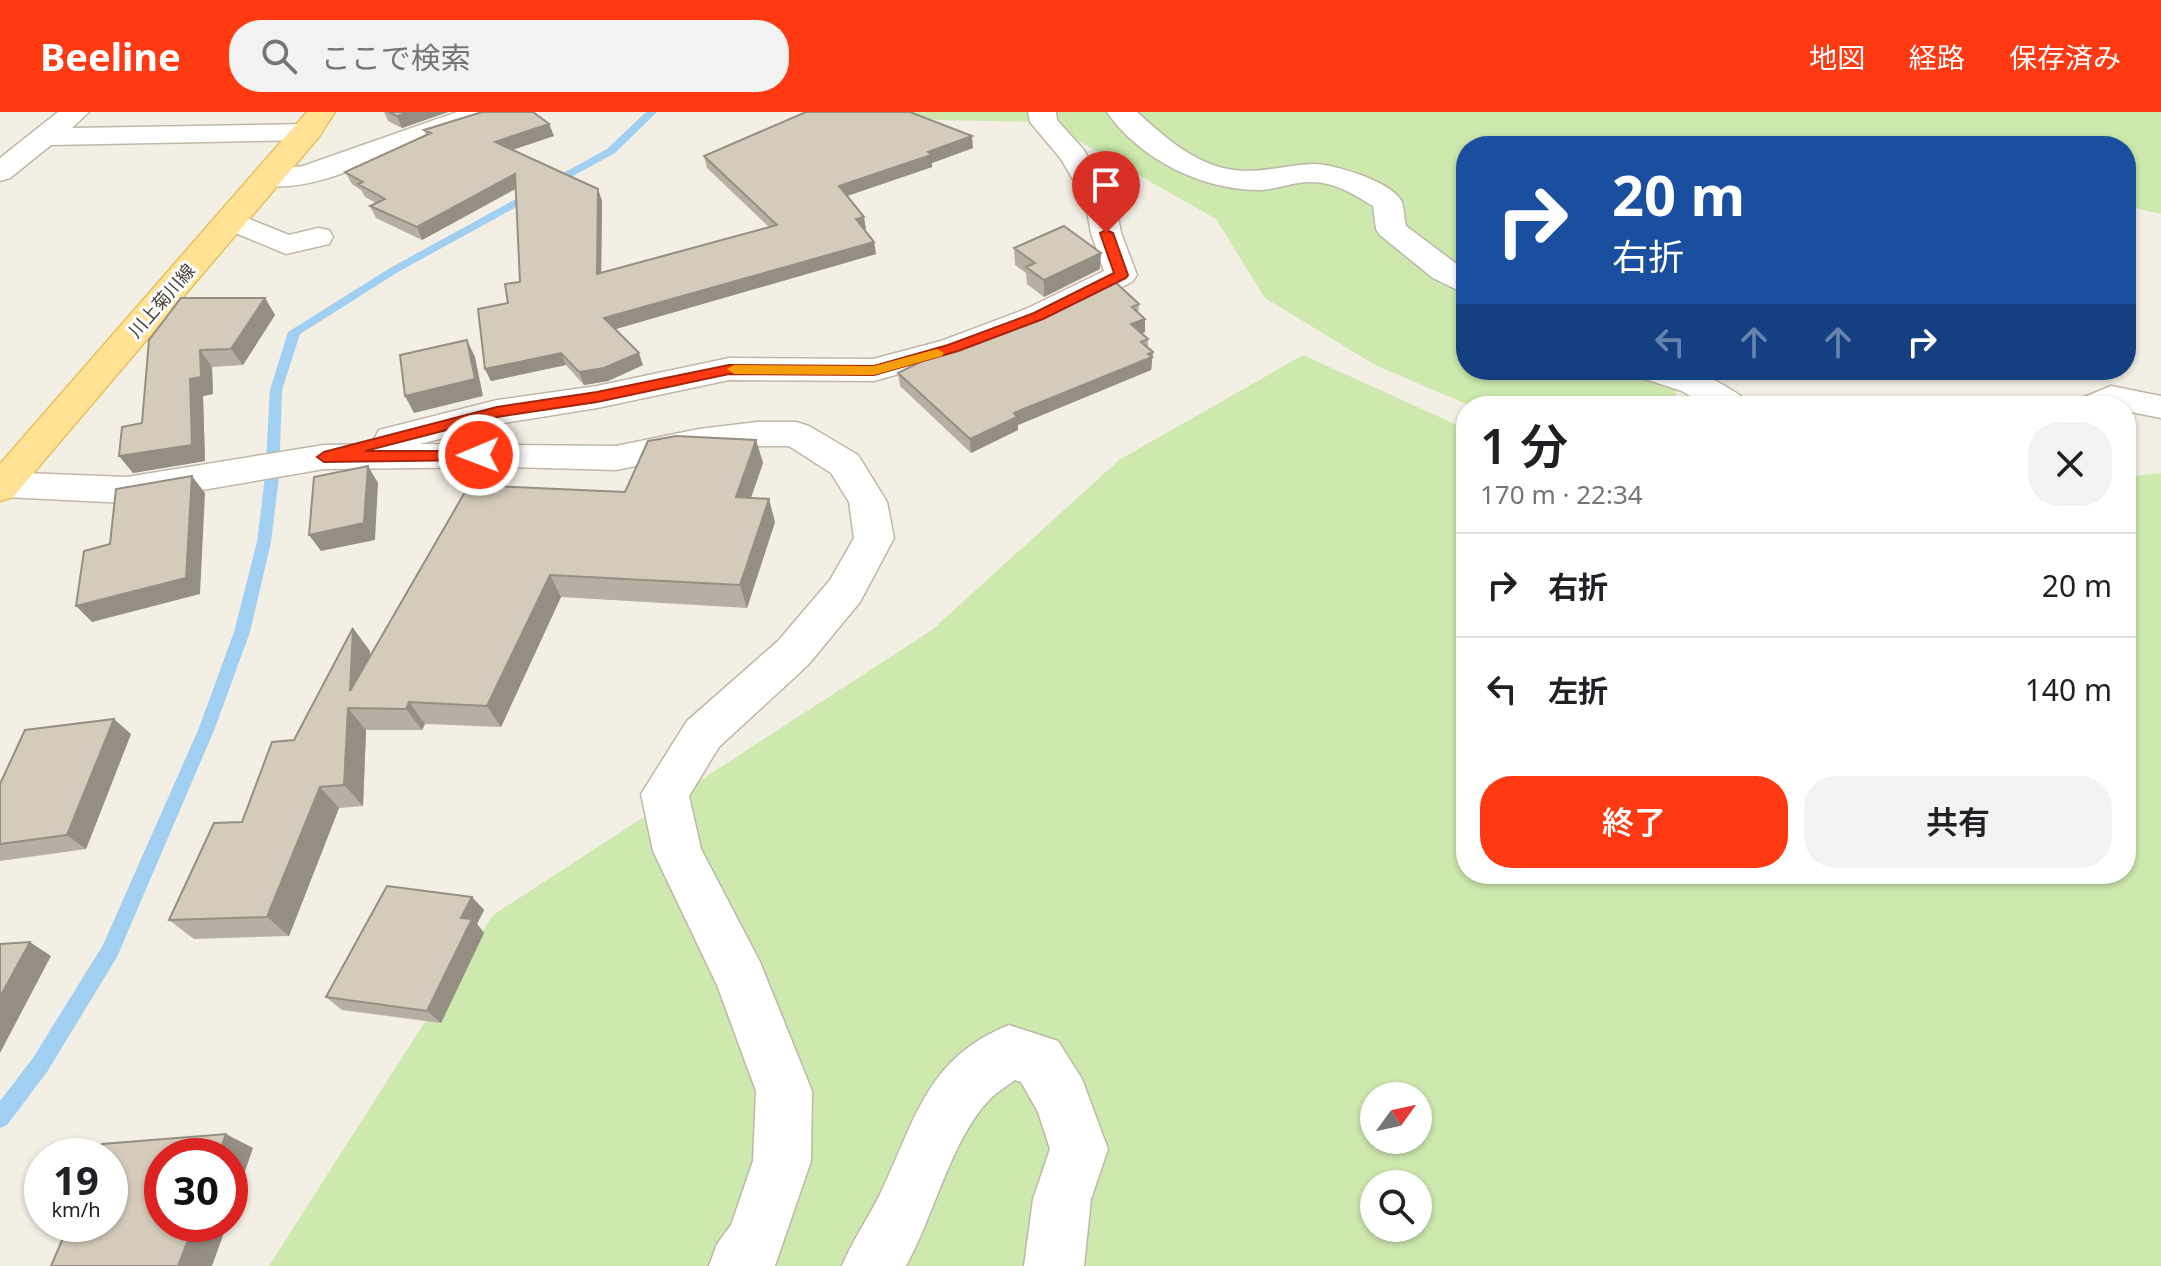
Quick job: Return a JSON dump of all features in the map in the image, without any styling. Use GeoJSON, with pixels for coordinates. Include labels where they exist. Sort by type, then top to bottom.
{"type":"FeatureCollection","features":[{"type":"Feature","properties":{"kind":"main road","name":"川上菊川線"},"geometry":{"type":"LineString","coordinates":[[2,486],[315,122]]}},
{"type":"Feature","properties":{"kind":"street"},"geometry":{"type":"LineString","coordinates":[[0,172],[75,112]]}},
{"type":"Feature","properties":{"kind":"street"},"geometry":{"type":"LineString","coordinates":[[269,178],[308,174],[423,131],[486,112]]}},
{"type":"Feature","properties":{"kind":"street"},"geometry":{"type":"LineString","coordinates":[[2,486],[127,490],[307,459],[497,412],[597,397],[729,369],[874,370],[953,348],[1038,316],[1121,275],[1106,233],[1100,200],[1073,155],[1044,122],[1042,112]]}},
{"type":"Feature","properties":{"kind":"street"},"geometry":{"type":"LineString","coordinates":[[1121,112],[1155,146],[1174,159],[1208,173],[1260,181],[1320,173],[1353,182],[1387,202],[1391,229],[1456,278]]}},
{"type":"Feature","properties":{"kind":"street"},"geometry":{"type":"LineString","coordinates":[[0,140],[315,122]]}},
{"type":"Feature","properties":{"kind":"street"},"geometry":{"type":"LineString","coordinates":[[232,221],[286,245],[318,237]]}},
{"type":"Feature","properties":{"kind":"street"},"geometry":{"type":"LineString","coordinates":[[1685,380],[1715,396]]}},
{"type":"Feature","properties":{"kind":"street"},"geometry":{"type":"LineString","coordinates":[[2136,402],[2161,407]]}},
{"type":"Feature","properties":{"kind":"street"},"geometry":{"type":"LineString","coordinates":[[307,459],[510,455],[616,458],[699,441],[757,434],[796,434],[845,464],[868,502],[874,538],[845,591],[793,653],[703,734],[665,794],[677,851],[741,979],[784,1091],[782,1161],[755,1242],[739,1266]]}},
{"type":"Feature","properties":{"kind":"street"},"geometry":{"type":"LineString","coordinates":[[872,1266],[903,1212],[934,1133],[970,1080],[1009,1052],[1039,1060],[1062,1099],[1079,1149],[1062,1199],[1054,1266]]}},
{"type":"Feature","properties":{"kind":"green space"},"geometry":{"type":"Polygon","coordinates":[[[905,112],[2161,112],[2161,214],[2136,208],[2136,136],[1456,136],[1456,380],[1674,380],[1677,396],[1456,396],[1456,400],[1375,365],[1265,298],[1216,219],[1045,122],[936,120],[905,112]]]}},
{"type":"Feature","properties":{"kind":"green space"},"geometry":{"type":"Polygon","coordinates":[[[1303,355],[1456,424],[1456,884],[2136,884],[2136,476],[2161,473],[2161,1266],[269,1266],[493,915],[932,630],[1119,460],[1303,355]]]}},
{"type":"Feature","properties":{"kind":"building"},"geometry":{"type":"Polygon","coordinates":[[[388,112],[409,112],[397,116],[388,112]]]}},
{"type":"Feature","properties":{"kind":"building"},"geometry":{"type":"Polygon","coordinates":[[[482,112],[533,112],[549,124],[495,142],[598,189],[597,274],[777,225],[704,156],[806,112],[910,112],[972,136],[928,152],[931,155],[839,186],[864,217],[856,219],[874,242],[604,318],[639,353],[604,368],[579,372],[561,353],[485,369],[478,309],[508,303],[505,284],[520,282],[515,174],[417,227],[370,206],[385,199],[358,184],[363,182],[345,172],[431,133],[424,130],[482,112]]]}},
{"type":"Feature","properties":{"kind":"building"},"geometry":{"type":"Polygon","coordinates":[[[1064,226],[1101,253],[1044,280],[1026,267],[1035,263],[1014,248],[1064,226]]]}},
{"type":"Feature","properties":{"kind":"building"},"geometry":{"type":"Polygon","coordinates":[[[1114,281],[1139,304],[1132,307],[1145,319],[1131,324],[1148,339],[1141,342],[1153,352],[1148,354],[1152,357],[1014,413],[1017,417],[970,439],[898,373],[940,352],[1051,312],[1114,281]]]}},
{"type":"Feature","properties":{"kind":"building"},"geometry":{"type":"Polygon","coordinates":[[[181,298],[265,298],[231,349],[200,350],[201,377],[190,379],[192,445],[119,456],[122,427],[142,423],[149,340],[181,298]]]}},
{"type":"Feature","properties":{"kind":"building"},"geometry":{"type":"Polygon","coordinates":[[[467,340],[475,379],[405,396],[400,355],[467,340]]]}},
{"type":"Feature","properties":{"kind":"building"},"geometry":{"type":"Polygon","coordinates":[[[676,436],[756,440],[736,497],[769,499],[740,585],[550,575],[487,706],[409,702],[406,709],[348,708],[344,785],[320,787],[267,917],[169,920],[214,823],[242,822],[272,742],[294,740],[353,628],[350,691],[469,485],[625,492],[648,441],[676,436]]]}},
{"type":"Feature","properties":{"kind":"building"},"geometry":{"type":"Polygon","coordinates":[[[368,466],[364,523],[309,535],[314,477],[368,466]]]}},
{"type":"Feature","properties":{"kind":"building"},"geometry":{"type":"Polygon","coordinates":[[[192,476],[186,578],[76,606],[84,551],[110,544],[116,489],[192,476]]]}},
{"type":"Feature","properties":{"kind":"building"},"geometry":{"type":"Polygon","coordinates":[[[114,719],[67,835],[0,844],[0,784],[25,730],[114,719]]]}},
{"type":"Feature","properties":{"kind":"building"},"geometry":{"type":"Polygon","coordinates":[[[387,886],[472,897],[461,918],[472,919],[427,1011],[326,997],[387,886]]]}},
{"type":"Feature","properties":{"kind":"building"},"geometry":{"type":"Polygon","coordinates":[[[30,942],[0,997],[0,944],[30,942]]]}},
{"type":"Feature","properties":{"kind":"building"},"geometry":{"type":"Polygon","coordinates":[[[226,1134],[225,1138],[176,1138],[226,1134]]]}},
{"type":"Feature","properties":{"kind":"building"},"geometry":{"type":"Polygon","coordinates":[[[144,1141],[144,1242],[187,1242],[178,1266],[51,1266],[61,1242],[128,1242],[128,1142],[144,1141]]]}},
{"type":"Feature","properties":{"kind":"waterway"},"geometry":{"type":"LineString","coordinates":[[0,1118],[40,1065],[110,951],[207,728],[242,632],[264,542],[272,477],[276,390],[294,332],[394,270],[611,151],[652,112]]}},
{"type":"Feature","properties":{"kind":"slow traffic"},"geometry":{"type":"LineString","coordinates":[[734,369],[874,370],[937,353]]}},
{"type":"Feature","properties":{"kind":"route"},"geometry":{"type":"LineString","coordinates":[[479,455],[324,457],[497,412],[597,397],[729,369],[874,370],[953,348],[1038,316],[1121,275],[1106,233]]}}]}
